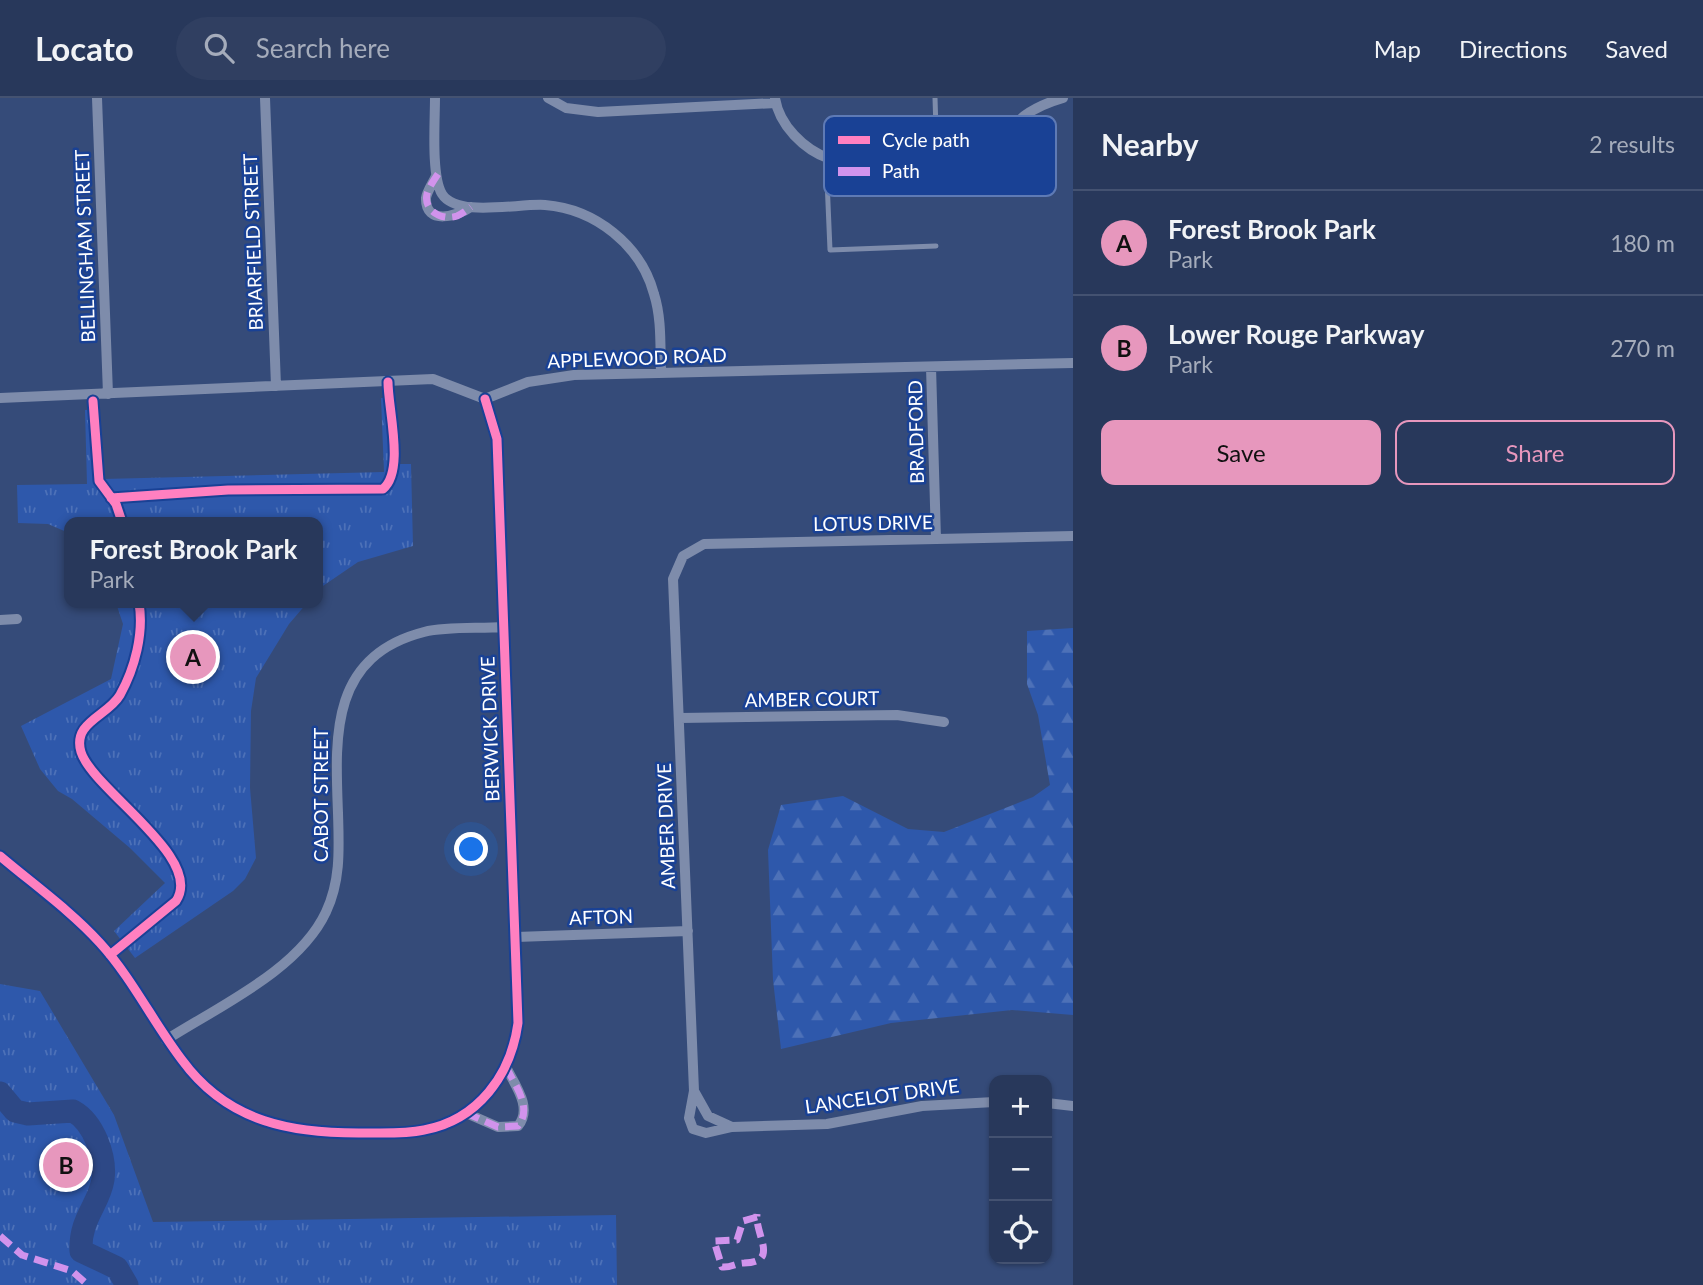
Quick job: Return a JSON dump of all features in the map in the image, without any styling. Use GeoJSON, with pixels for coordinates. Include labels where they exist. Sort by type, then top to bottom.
{"type":"FeatureCollection","features":[{"type":"Feature","properties":{"kind":"street","name":"BELLINGHAM STREET"},"geometry":{"type":"LineString","coordinates":[[97,98],[108,394]]}},
{"type":"Feature","properties":{"kind":"street","name":"BRIARFIELD STREET"},"geometry":{"type":"LineString","coordinates":[[265,98],[276,386]]}},
{"type":"Feature","properties":{"kind":"street"},"geometry":{"type":"LineString","coordinates":[[435,98],[438,185],[447,200],[460,206],[471,207],[543,205],[563,208],[591,218],[619,237],[641,264],[654,293],[659,317],[661,373]]}},
{"type":"Feature","properties":{"kind":"street"},"geometry":{"type":"LineString","coordinates":[[548,98],[581,111],[687,103],[775,101],[789,130],[804,144],[824,156]]}},
{"type":"Feature","properties":{"kind":"street"},"geometry":{"type":"LineString","coordinates":[[1026,116],[1063,98]]}},
{"type":"Feature","properties":{"kind":"street"},"geometry":{"type":"LineString","coordinates":[[438,174],[426,196],[428,207],[446,218],[458,216],[471,207]]}},
{"type":"Feature","properties":{"kind":"street","name":"APPLEWOOD ROAD"},"geometry":{"type":"LineString","coordinates":[[485,399],[513,386],[551,378],[1073,363]]}},
{"type":"Feature","properties":{"kind":"street","name":"BRADFORD"},"geometry":{"type":"LineString","coordinates":[[932,367],[936,539]]}},
{"type":"Feature","properties":{"kind":"street"},"geometry":{"type":"LineString","coordinates":[[0,398],[433,380],[485,399]]}},
{"type":"Feature","properties":{"kind":"street","name":"BERWICK DRIVE"},"geometry":{"type":"LineString","coordinates":[[0,856],[99,942],[166,1040],[198,1079],[236,1108],[298,1131],[416,1132],[441,1126],[466,1113],[488,1094],[506,1067],[518,1023],[497,439],[485,399]]}},
{"type":"Feature","properties":{"kind":"street","name":"LOTUS DRIVE"},"geometry":{"type":"LineString","coordinates":[[679,561],[692,549],[704,544],[1073,536]]}},
{"type":"Feature","properties":{"kind":"street","name":"AMBER DRIVE"},"geometry":{"type":"LineString","coordinates":[[679,561],[673,579],[694,1091],[689,1118],[693,1129]]}},
{"type":"Feature","properties":{"kind":"street"},"geometry":{"type":"LineString","coordinates":[[0,620],[17,619]]}},
{"type":"Feature","properties":{"kind":"street","name":"CABOT STREET"},"geometry":{"type":"LineString","coordinates":[[166,1040],[280,967],[298,952],[325,915],[332,897],[340,857],[338,723],[347,695],[362,671],[394,644],[425,632],[504,627]]}},
{"type":"Feature","properties":{"kind":"street","name":"AMBER COURT"},"geometry":{"type":"LineString","coordinates":[[680,718],[897,715],[944,722]]}},
{"type":"Feature","properties":{"kind":"street","name":"AFTON"},"geometry":{"type":"LineString","coordinates":[[516,937],[688,931]]}},
{"type":"Feature","properties":{"kind":"street"},"geometry":{"type":"LineString","coordinates":[[466,1113],[498,1127],[510,1129],[518,1126],[523,1120],[525,1107],[506,1067]]}},
{"type":"Feature","properties":{"kind":"street","name":"AMBER DRIVE"},"geometry":{"type":"LineString","coordinates":[[694,1091],[706,1113]]}},
{"type":"Feature","properties":{"kind":"street","name":"LANCELOT DRIVE"},"geometry":{"type":"LineString","coordinates":[[693,1129],[706,1133],[733,1126],[827,1124],[922,1106],[989,1101]]}},
{"type":"Feature","properties":{"kind":"street"},"geometry":{"type":"LineString","coordinates":[[1052,1104],[1073,1106]]}},
{"type":"Feature","properties":{"kind":"street","name":"LANCELOT DRIVE"},"geometry":{"type":"LineString","coordinates":[[706,1113],[718,1122],[733,1126]]}},
{"type":"Feature","properties":{"kind":"lane"},"geometry":{"type":"LineString","coordinates":[[935,98],[936,116]]}},
{"type":"Feature","properties":{"kind":"lane"},"geometry":{"type":"LineString","coordinates":[[828,196],[830,250],[936,246]]}},
{"type":"Feature","properties":{"kind":"green space"},"geometry":{"type":"Polygon","coordinates":[[[381,398],[394,398],[399,464],[411,464],[413,546],[358,562],[323,586],[323,517],[64,517],[64,531],[48,524],[18,523],[17,485],[87,484],[85,410],[98,409],[103,479],[384,472],[381,398]]]}},
{"type":"Feature","properties":{"kind":"green space"},"geometry":{"type":"Polygon","coordinates":[[[118,608],[303,608],[289,624],[256,678],[251,711],[250,788],[256,858],[245,879],[233,891],[135,958],[114,931],[165,883],[130,848],[72,799],[58,791],[40,769],[21,726],[111,679],[123,624],[118,608]]]}},
{"type":"Feature","properties":{"kind":"green space"},"geometry":{"type":"Polygon","coordinates":[[[1073,628],[1073,1015],[1012,1010],[891,1023],[781,1049],[773,980],[768,850],[781,805],[843,796],[908,829],[944,832],[1033,797],[1050,785],[1038,715],[1027,684],[1027,631],[1073,628]]]}},
{"type":"Feature","properties":{"kind":"green space"},"geometry":{"type":"Polygon","coordinates":[[[0,984],[40,991],[114,1115],[153,1222],[616,1215],[617,1285],[0,1285],[0,984]]]}},
{"type":"Feature","properties":{"kind":"waterway"},"geometry":{"type":"LineString","coordinates":[[0,1093],[15,1111],[28,1114],[73,1111],[90,1128],[103,1160],[104,1175],[82,1235],[81,1251],[117,1268],[127,1285]]}},
{"type":"Feature","properties":{"kind":"marked path"},"geometry":{"type":"LineString","coordinates":[[438,174],[427,194],[431,210],[440,216],[452,217],[471,207]]}},
{"type":"Feature","properties":{"kind":"marked path"},"geometry":{"type":"LineString","coordinates":[[466,1113],[498,1127],[518,1126],[524,1112],[523,1104],[506,1067]]}},
{"type":"Feature","properties":{"kind":"marked path"},"geometry":{"type":"LineString","coordinates":[[757,1214],[763,1246],[761,1258],[755,1262],[722,1267],[714,1241],[737,1240],[743,1221],[757,1217]]}},
{"type":"Feature","properties":{"kind":"marked path"},"geometry":{"type":"LineString","coordinates":[[0,1236],[22,1255],[72,1271],[88,1285]]}},
{"type":"Feature","properties":{"kind":"cycle path"},"geometry":{"type":"LineString","coordinates":[[111,498],[228,490],[383,489],[390,480],[394,454],[388,382]]}},
{"type":"Feature","properties":{"kind":"cycle path"},"geometry":{"type":"LineString","coordinates":[[0,856],[89,931],[122,971],[182,1060],[200,1081],[241,1111],[288,1127],[313,1131],[395,1133],[443,1125],[476,1105],[489,1092],[508,1060],[518,1023],[497,439],[485,399]]}},
{"type":"Feature","properties":{"kind":"cycle path"},"geometry":{"type":"LineString","coordinates":[[93,401],[99,481],[116,504],[120,517]]}},
{"type":"Feature","properties":{"kind":"cycle path"},"geometry":{"type":"LineString","coordinates":[[110,955],[176,901],[181,884],[175,865],[162,845],[90,768],[81,752],[80,742],[86,726],[115,702],[130,673],[139,638],[139,608]]}},
{"type":"Feature","properties":{"kind":"place","name":"Forest Brook Park"},"geometry":{"type":"Point","coordinates":[193,657]}},
{"type":"Feature","properties":{"kind":"place","name":"Lower Rouge Parkway"},"geometry":{"type":"Point","coordinates":[66,1165]}}]}
